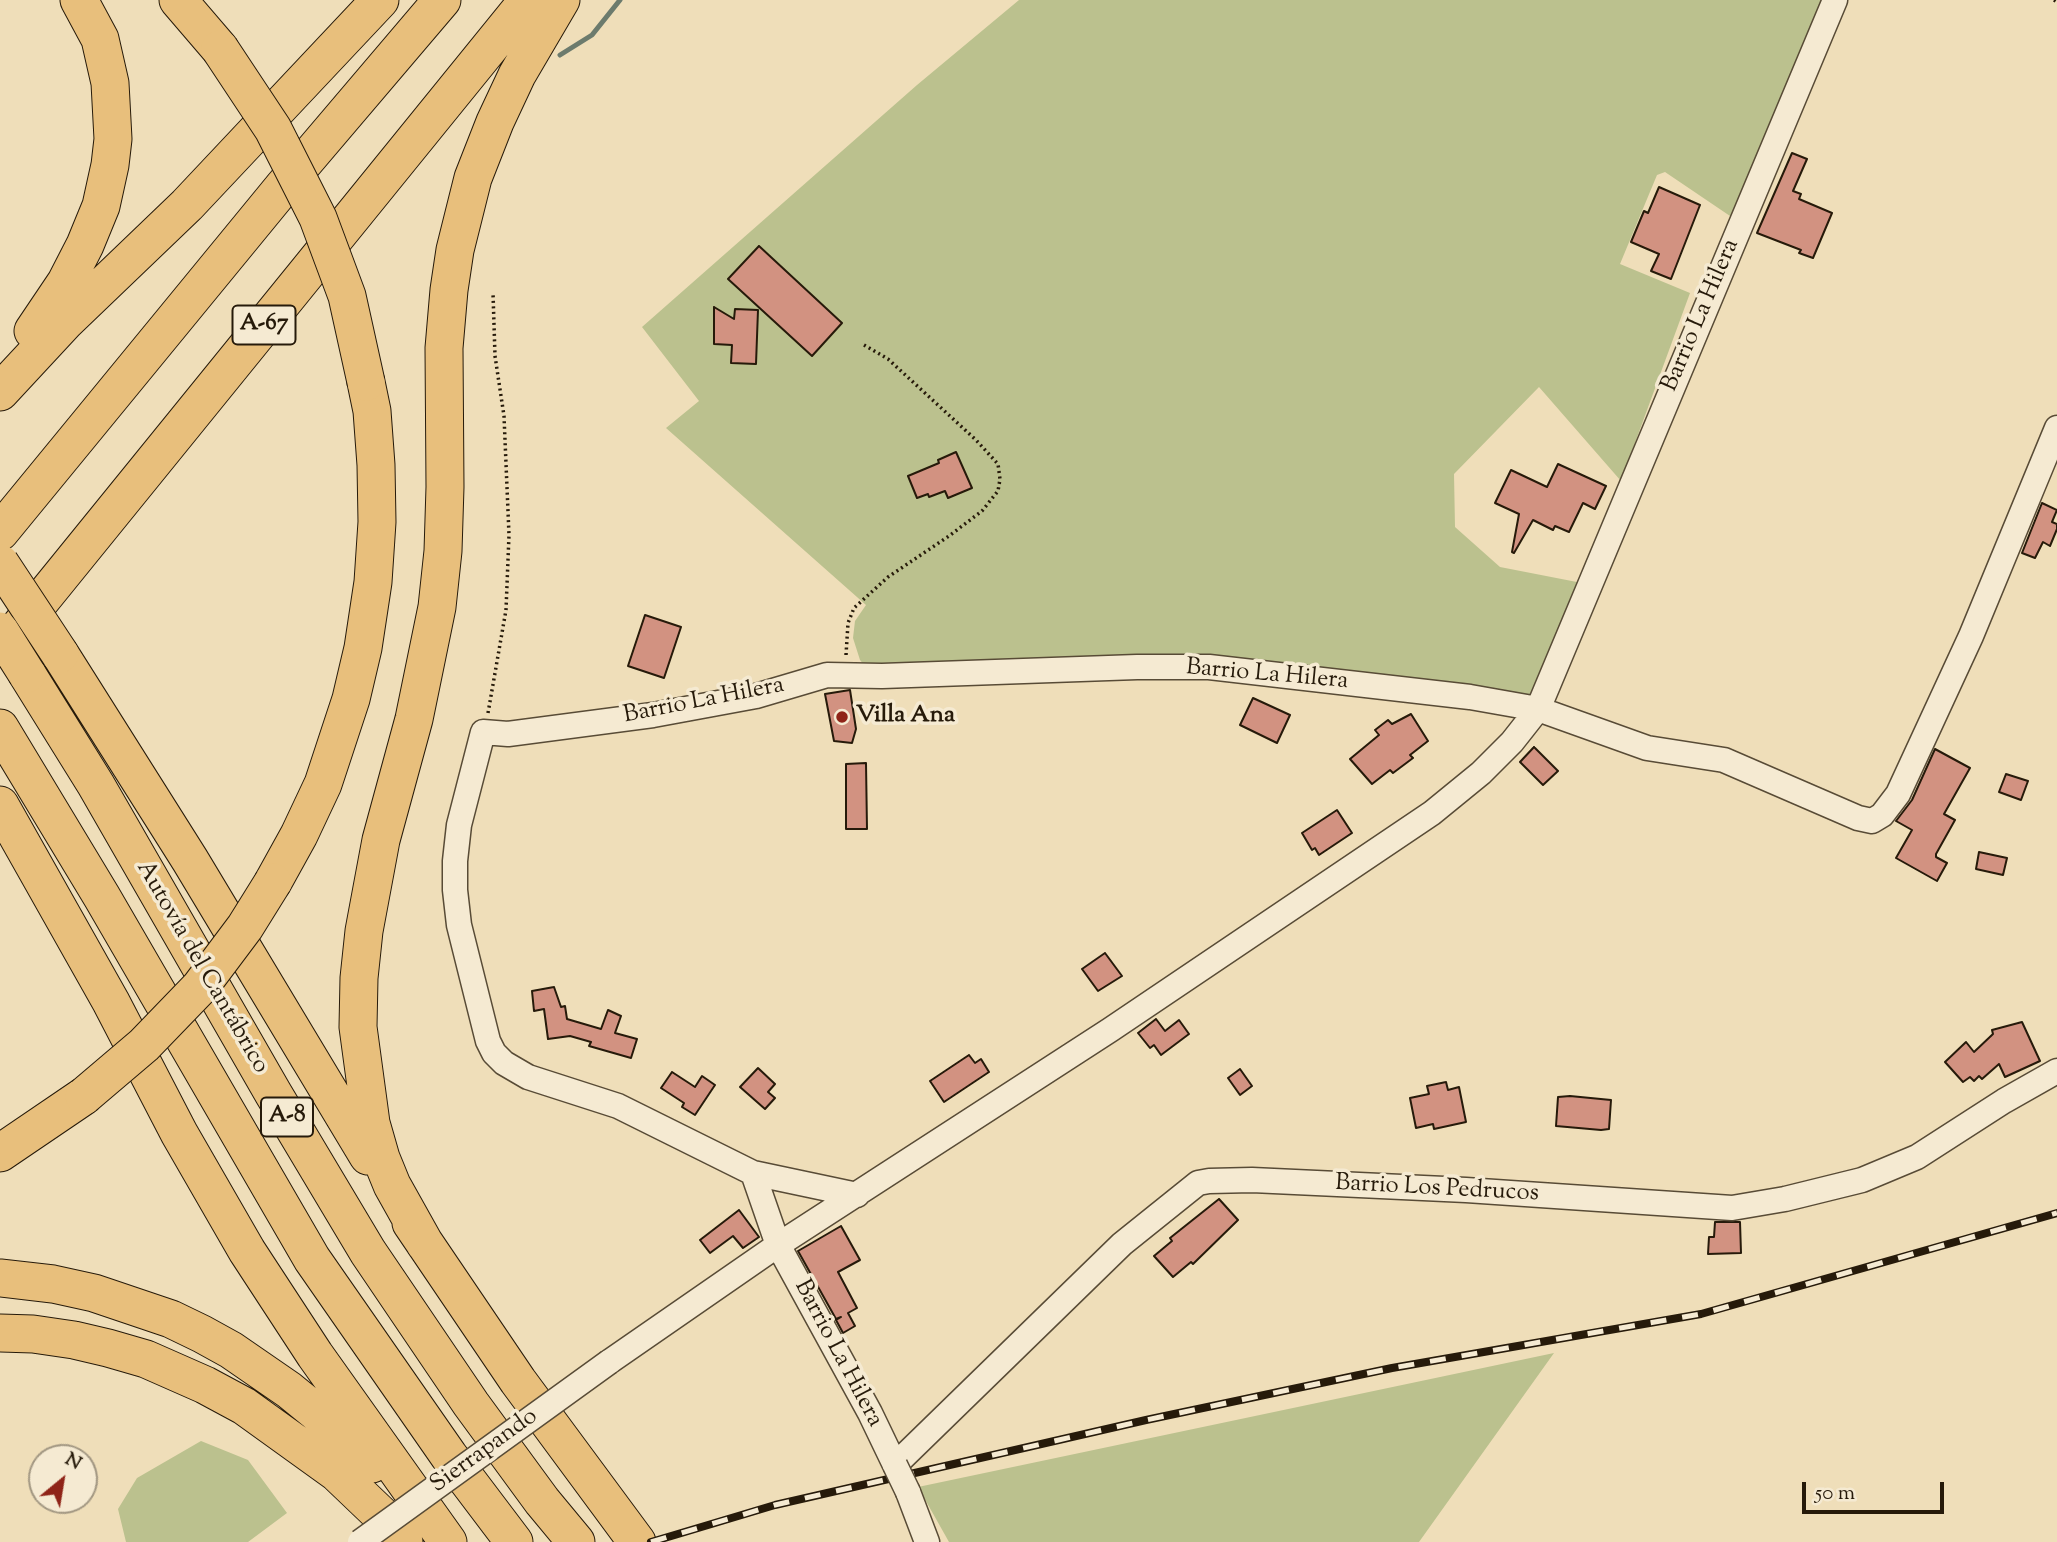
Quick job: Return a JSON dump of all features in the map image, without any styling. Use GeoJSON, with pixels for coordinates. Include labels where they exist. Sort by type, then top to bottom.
{"type":"FeatureCollection","features":[{"type":"Feature","properties":{"kind":"highway"},"geometry":{"type":"LineString","coordinates":[[0,373],[46,314],[66,282],[93,226],[106,187],[113,139],[110,83],[100,39],[79,0]]}},
{"type":"Feature","properties":{"kind":"highway"},"geometry":{"type":"LineString","coordinates":[[0,1153],[84,1096],[144,1045],[200,986],[245,927],[273,882],[323,784],[351,699],[363,648],[373,582],[377,510],[374,442],[366,382],[346,296],[318,218],[274,129],[220,48],[178,0]]}},
{"type":"Feature","properties":{"kind":"highway"},"geometry":{"type":"LineString","coordinates":[[0,392],[65,322],[187,205],[380,0]]}},
{"type":"Feature","properties":{"kind":"highway","name":"A-67"},"geometry":{"type":"LineString","coordinates":[[0,532],[283,187],[442,0]]}},
{"type":"Feature","properties":{"kind":"highway","name":"A-67"},"geometry":{"type":"LineString","coordinates":[[0,651],[528,0]]}},
{"type":"Feature","properties":{"kind":"highway"},"geometry":{"type":"LineString","coordinates":[[425,1244],[392,1185],[371,1124],[358,1027],[364,931],[381,840],[414,719],[437,607],[443,551],[444,348],[455,250],[473,178],[495,122],[516,75],[561,0]]}},
{"type":"Feature","properties":{"kind":"highway"},"geometry":{"type":"LineString","coordinates":[[0,563],[205,884],[367,1155],[519,1381],[637,1542]]}},
{"type":"Feature","properties":{"kind":"highway","name":"Autovía del Cantábrico"},"geometry":{"type":"LineString","coordinates":[[0,631],[96,785],[368,1252],[471,1404],[542,1501],[576,1542]]}},
{"type":"Feature","properties":{"kind":"highway","name":"Autovía del Cantábrico"},"geometry":{"type":"LineString","coordinates":[[0,728],[312,1259],[449,1456],[514,1542]]}},
{"type":"Feature","properties":{"kind":"highway"},"geometry":{"type":"LineString","coordinates":[[0,805],[247,1251],[315,1355],[446,1542]]}},
{"type":"Feature","properties":{"kind":"highway"},"geometry":{"type":"LineString","coordinates":[[0,1278],[53,1284],[133,1305],[171,1319],[231,1350],[316,1412],[379,1471],[446,1542]]}},
{"type":"Feature","properties":{"kind":"highway"},"geometry":{"type":"LineString","coordinates":[[0,1333],[60,1338],[108,1348],[146,1359],[205,1385],[254,1413],[337,1473],[382,1516],[404,1542]]}},
{"type":"Feature","properties":{"kind":"street","name":"Barrio La Hilera"},"geometry":{"type":"LineString","coordinates":[[609,1362],[778,1245],[1110,1030],[1432,813],[1481,773],[1512,742],[1538,709],[1835,0]]}},
{"type":"Feature","properties":{"kind":"street","name":"Barrio La Hilera"},"geometry":{"type":"LineString","coordinates":[[484,732],[508,734],[653,715],[756,696],[827,675],[882,676],[1209,667],[1470,697],[1538,709],[1647,748],[1724,760],[1858,818],[1872,821],[1882,815],[1898,794],[1971,636],[2057,428]]}},
{"type":"Feature","properties":{"kind":"street"},"geometry":{"type":"LineString","coordinates":[[484,732],[459,825],[455,890],[462,937],[488,1041],[494,1053],[504,1063],[528,1077],[618,1106],[753,1173],[857,1195]]}},
{"type":"Feature","properties":{"kind":"street","name":"Barrio Los Pedrucos"},"geometry":{"type":"LineString","coordinates":[[895,1465],[1122,1244],[1198,1183],[1252,1180],[1386,1186],[1732,1208],[1785,1199],[1862,1180],[1917,1157],[2004,1101],[2057,1071]]}},
{"type":"Feature","properties":{"kind":"street","name":"Barrio La Hilera"},"geometry":{"type":"LineString","coordinates":[[753,1173],[778,1245],[870,1413],[908,1492],[928,1542]]}},
{"type":"Feature","properties":{"kind":"street","name":"Sierrapando"},"geometry":{"type":"LineString","coordinates":[[360,1542],[609,1362]]}},
{"type":"Feature","properties":{"kind":"path"},"geometry":{"type":"LineString","coordinates":[[484,732],[506,610],[509,535],[504,416],[495,356],[494,293]]}},
{"type":"Feature","properties":{"kind":"path"},"geometry":{"type":"LineString","coordinates":[[847,674],[848,624],[854,608],[866,594],[888,577],[982,511],[998,491],[1000,480],[998,464],[976,440],[888,359],[864,345]]}},
{"type":"Feature","properties":{"kind":"green space"},"geometry":{"type":"Polygon","coordinates":[[[1019,0],[1825,0],[1733,218],[1665,172],[1657,175],[1620,264],[1690,293],[1621,481],[1539,387],[1454,474],[1455,527],[1500,567],[1582,583],[1535,696],[1218,664],[868,670],[860,660],[853,638],[855,621],[866,605],[666,428],[699,401],[642,327],[917,85],[1019,0]]]}},
{"type":"Feature","properties":{"kind":"green space"},"geometry":{"type":"Polygon","coordinates":[[[1554,1353],[1419,1542],[949,1542],[918,1487],[1554,1353]]]}},
{"type":"Feature","properties":{"kind":"green space"},"geometry":{"type":"Polygon","coordinates":[[[201,1441],[248,1460],[287,1513],[248,1542],[126,1542],[118,1509],[137,1478],[201,1441]]]}},
{"type":"Feature","properties":{"kind":"building"},"geometry":{"type":"Polygon","coordinates":[[[1792,153],[1807,159],[1793,191],[1801,194],[1799,199],[1832,213],[1813,258],[1799,253],[1801,250],[1757,233],[1792,153]]]}},
{"type":"Feature","properties":{"kind":"building"},"geometry":{"type":"Polygon","coordinates":[[[1659,187],[1700,205],[1671,279],[1651,271],[1659,254],[1631,242],[1644,211],[1648,213],[1659,187]]]}},
{"type":"Feature","properties":{"kind":"building"},"geometry":{"type":"Polygon","coordinates":[[[759,246],[842,323],[812,356],[728,279],[759,246]]]}},
{"type":"Feature","properties":{"kind":"building"},"geometry":{"type":"Polygon","coordinates":[[[714,307],[734,319],[735,309],[758,310],[756,364],[731,363],[732,345],[714,344],[714,307]]]}},
{"type":"Feature","properties":{"kind":"building"},"geometry":{"type":"Polygon","coordinates":[[[956,452],[972,488],[948,498],[945,491],[917,498],[908,476],[939,463],[938,460],[956,452]]]}},
{"type":"Feature","properties":{"kind":"building"},"geometry":{"type":"Polygon","coordinates":[[[1558,464],[1606,486],[1595,509],[1583,503],[1569,532],[1555,526],[1553,530],[1533,520],[1514,553],[1512,552],[1519,514],[1495,503],[1511,470],[1547,487],[1558,464]]]}},
{"type":"Feature","properties":{"kind":"building"},"geometry":{"type":"Polygon","coordinates":[[[2042,503],[2057,510],[2052,522],[2057,524],[2057,529],[2050,546],[2043,542],[2035,558],[2022,553],[2042,503]]]}},
{"type":"Feature","properties":{"kind":"building"},"geometry":{"type":"Polygon","coordinates":[[[645,615],[681,627],[664,678],[628,666],[645,615]]]}},
{"type":"Feature","properties":{"kind":"building","name":"Villa Ana"},"geometry":{"type":"Polygon","coordinates":[[[850,690],[856,729],[852,743],[834,741],[825,694],[850,690]]]}},
{"type":"Feature","properties":{"kind":"building"},"geometry":{"type":"Polygon","coordinates":[[[1253,698],[1290,715],[1277,743],[1240,725],[1253,698]]]}},
{"type":"Feature","properties":{"kind":"building"},"geometry":{"type":"Polygon","coordinates":[[[1411,714],[1428,741],[1410,755],[1413,758],[1393,773],[1390,770],[1372,784],[1350,759],[1379,735],[1375,730],[1388,720],[1392,724],[1411,714]]]}},
{"type":"Feature","properties":{"kind":"building"},"geometry":{"type":"Polygon","coordinates":[[[1534,747],[1558,771],[1543,785],[1520,762],[1534,747]]]}},
{"type":"Feature","properties":{"kind":"building"},"geometry":{"type":"Polygon","coordinates":[[[1935,749],[1970,768],[1944,814],[1955,820],[1936,854],[1936,857],[1947,863],[1937,881],[1896,858],[1912,830],[1896,821],[1912,800],[1935,749]]]}},
{"type":"Feature","properties":{"kind":"building"},"geometry":{"type":"Polygon","coordinates":[[[866,763],[867,829],[846,829],[846,764],[866,763]]]}},
{"type":"Feature","properties":{"kind":"building"},"geometry":{"type":"Polygon","coordinates":[[[2006,774],[2028,781],[2021,800],[1999,792],[2006,774]]]}},
{"type":"Feature","properties":{"kind":"building"},"geometry":{"type":"Polygon","coordinates":[[[1337,810],[1352,833],[1319,855],[1315,848],[1312,850],[1302,833],[1337,810]]]}},
{"type":"Feature","properties":{"kind":"building"},"geometry":{"type":"Polygon","coordinates":[[[1979,852],[2007,858],[2003,875],[1976,869],[1979,852]]]}},
{"type":"Feature","properties":{"kind":"building"},"geometry":{"type":"Polygon","coordinates":[[[1105,953],[1122,976],[1098,991],[1082,969],[1105,953]]]}},
{"type":"Feature","properties":{"kind":"building"},"geometry":{"type":"Polygon","coordinates":[[[554,987],[561,1007],[565,1006],[567,1019],[601,1029],[608,1010],[621,1016],[615,1033],[637,1039],[631,1058],[589,1046],[591,1042],[570,1036],[548,1039],[544,1009],[534,1011],[532,991],[554,987]]]}},
{"type":"Feature","properties":{"kind":"building"},"geometry":{"type":"Polygon","coordinates":[[[1156,1019],[1165,1031],[1179,1020],[1189,1034],[1161,1055],[1154,1045],[1150,1048],[1138,1033],[1156,1019]]]}},
{"type":"Feature","properties":{"kind":"building"},"geometry":{"type":"Polygon","coordinates":[[[2022,1022],[2040,1061],[2005,1077],[1999,1064],[1982,1079],[1979,1076],[1974,1081],[1970,1077],[1963,1082],[1945,1062],[1966,1042],[1974,1052],[1993,1034],[1992,1030],[2022,1022]]]}},
{"type":"Feature","properties":{"kind":"building"},"geometry":{"type":"Polygon","coordinates":[[[969,1055],[975,1063],[981,1059],[989,1072],[944,1102],[930,1081],[969,1055]]]}},
{"type":"Feature","properties":{"kind":"building"},"geometry":{"type":"Polygon","coordinates":[[[758,1068],[775,1084],[768,1092],[775,1098],[765,1109],[740,1087],[758,1068]]]}},
{"type":"Feature","properties":{"kind":"building"},"geometry":{"type":"Polygon","coordinates":[[[1240,1069],[1252,1086],[1240,1095],[1228,1078],[1240,1069]]]}},
{"type":"Feature","properties":{"kind":"building"},"geometry":{"type":"Polygon","coordinates":[[[672,1072],[695,1087],[702,1076],[715,1085],[695,1115],[682,1107],[684,1103],[661,1088],[672,1072]]]}},
{"type":"Feature","properties":{"kind":"building"},"geometry":{"type":"Polygon","coordinates":[[[1446,1082],[1448,1090],[1459,1087],[1466,1122],[1434,1129],[1433,1124],[1416,1128],[1410,1098],[1429,1094],[1427,1086],[1446,1082]]]}},
{"type":"Feature","properties":{"kind":"building"},"geometry":{"type":"Polygon","coordinates":[[[1558,1097],[1611,1100],[1609,1129],[1556,1126],[1558,1097]]]}},
{"type":"Feature","properties":{"kind":"building"},"geometry":{"type":"Polygon","coordinates":[[[1219,1199],[1238,1220],[1193,1264],[1191,1262],[1173,1277],[1154,1256],[1172,1241],[1170,1238],[1219,1199]]]}},
{"type":"Feature","properties":{"kind":"building"},"geometry":{"type":"Polygon","coordinates":[[[739,1210],[759,1237],[743,1248],[733,1236],[710,1253],[700,1240],[739,1210]]]}},
{"type":"Feature","properties":{"kind":"building"},"geometry":{"type":"Polygon","coordinates":[[[1715,1222],[1740,1222],[1741,1253],[1708,1254],[1709,1237],[1714,1237],[1715,1222]]]}},
{"type":"Feature","properties":{"kind":"building"},"geometry":{"type":"Polygon","coordinates":[[[841,1226],[860,1260],[838,1272],[857,1308],[848,1313],[855,1326],[843,1333],[836,1320],[841,1317],[836,1319],[798,1251],[841,1226]]]}},
{"type":"Feature","properties":{"kind":"waterway"},"geometry":{"type":"LineString","coordinates":[[560,55],[592,35],[620,0]]}},
{"type":"Feature","properties":{"kind":"railway"},"geometry":{"type":"LineString","coordinates":[[651,1542],[775,1505],[1146,1420],[1392,1368],[1701,1314],[2057,1213]]}},
{"type":"Feature","properties":{"kind":"place","name":"Villa Ana"},"geometry":{"type":"Point","coordinates":[842,717]}}]}
